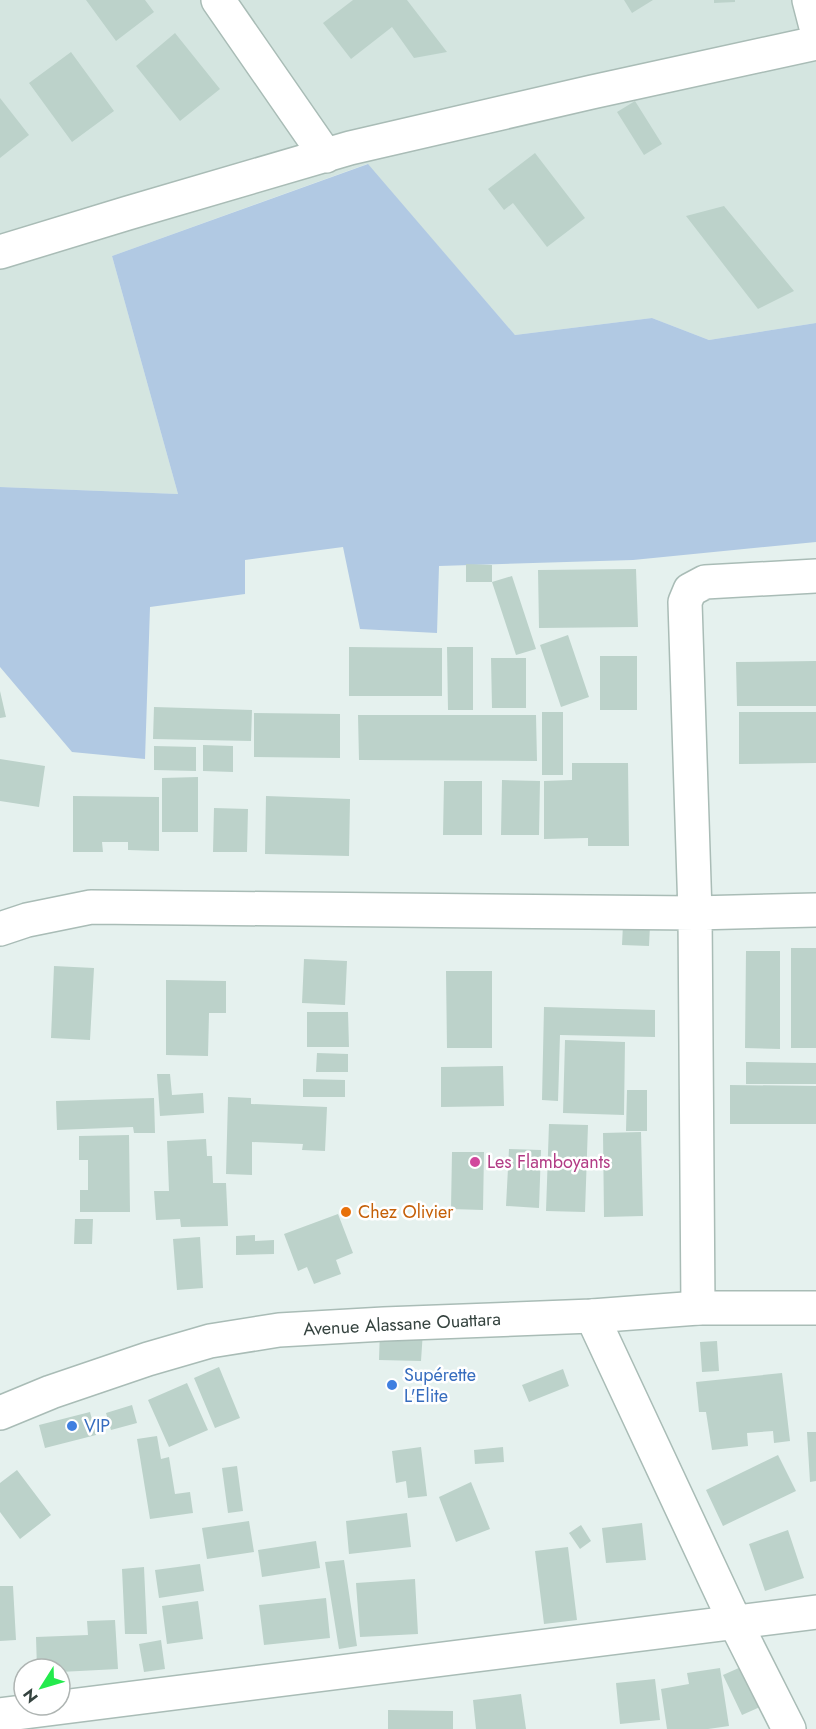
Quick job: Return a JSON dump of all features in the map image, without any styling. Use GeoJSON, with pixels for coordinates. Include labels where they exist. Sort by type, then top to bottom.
{"type":"FeatureCollection","features":[{"type":"Feature","properties":{"kind":"street"},"geometry":{"type":"LineString","coordinates":[[218,0],[326,156]]}},
{"type":"Feature","properties":{"kind":"street"},"geometry":{"type":"LineString","coordinates":[[809,0],[816,27]]}},
{"type":"Feature","properties":{"kind":"street"},"geometry":{"type":"LineString","coordinates":[[0,252],[350,148],[816,43]]}},
{"type":"Feature","properties":{"kind":"street"},"geometry":{"type":"LineString","coordinates":[[698,1308],[695,913],[685,602],[690,590],[705,582],[816,576]]}},
{"type":"Feature","properties":{"kind":"street"},"geometry":{"type":"LineString","coordinates":[[0,929],[27,920],[91,907],[695,913],[816,910]]}},
{"type":"Feature","properties":{"kind":"street","name":"Avenue Alassane Ouattara"},"geometry":{"type":"LineString","coordinates":[[0,1413],[51,1392],[148,1359],[221,1340],[279,1330],[592,1316],[698,1308],[816,1308]]}},
{"type":"Feature","properties":{"kind":"street"},"geometry":{"type":"LineString","coordinates":[[592,1316],[735,1622],[789,1729]]}},
{"type":"Feature","properties":{"kind":"street"},"geometry":{"type":"LineString","coordinates":[[0,1716],[816,1612]]}},
{"type":"Feature","properties":{"kind":"shaded area"},"geometry":{"type":"Polygon","coordinates":[[[0,0],[816,0],[816,323],[709,340],[652,318],[515,335],[367,164],[112,256],[178,494],[0,487],[0,0]]]}},
{"type":"Feature","properties":{"kind":"shaded area"},"geometry":{"type":"Polygon","coordinates":[[[368,164],[515,335],[652,318],[709,340],[816,323],[816,542],[633,560],[439,566],[437,633],[360,629],[343,547],[245,560],[245,594],[150,607],[145,759],[72,752],[0,667],[0,487],[178,494],[112,256],[368,164]]]}},
{"type":"Feature","properties":{"kind":"building"},"geometry":{"type":"Polygon","coordinates":[[[86,0],[145,0],[154,12],[116,41],[86,0]]]}},
{"type":"Feature","properties":{"kind":"building"},"geometry":{"type":"Polygon","coordinates":[[[353,0],[407,0],[447,52],[414,58],[392,27],[351,59],[323,23],[353,0]]]}},
{"type":"Feature","properties":{"kind":"building"},"geometry":{"type":"Polygon","coordinates":[[[624,0],[653,0],[632,13],[624,0]]]}},
{"type":"Feature","properties":{"kind":"building"},"geometry":{"type":"Polygon","coordinates":[[[714,0],[735,0],[735,2],[714,3],[714,0]]]}},
{"type":"Feature","properties":{"kind":"building"},"geometry":{"type":"Polygon","coordinates":[[[175,33],[220,89],[180,121],[136,66],[175,33]]]}},
{"type":"Feature","properties":{"kind":"building"},"geometry":{"type":"Polygon","coordinates":[[[71,52],[114,111],[72,142],[29,83],[71,52]]]}},
{"type":"Feature","properties":{"kind":"building"},"geometry":{"type":"Polygon","coordinates":[[[0,98],[29,135],[0,158],[0,98]]]}},
{"type":"Feature","properties":{"kind":"building"},"geometry":{"type":"Polygon","coordinates":[[[635,101],[662,144],[644,155],[617,112],[635,101]]]}},
{"type":"Feature","properties":{"kind":"building"},"geometry":{"type":"Polygon","coordinates":[[[535,153],[585,218],[547,247],[513,203],[504,210],[488,189],[535,153]]]}},
{"type":"Feature","properties":{"kind":"building"},"geometry":{"type":"Polygon","coordinates":[[[724,206],[794,291],[758,309],[686,216],[724,206]]]}},
{"type":"Feature","properties":{"kind":"building"},"geometry":{"type":"Polygon","coordinates":[[[466,564],[492,565],[492,582],[466,582],[466,564]]]}},
{"type":"Feature","properties":{"kind":"building"},"geometry":{"type":"Polygon","coordinates":[[[636,569],[638,627],[539,628],[538,570],[636,569]]]}},
{"type":"Feature","properties":{"kind":"building"},"geometry":{"type":"Polygon","coordinates":[[[512,576],[536,649],[516,655],[492,582],[512,576]]]}},
{"type":"Feature","properties":{"kind":"building"},"geometry":{"type":"Polygon","coordinates":[[[568,635],[589,697],[561,707],[540,645],[568,635]]]}},
{"type":"Feature","properties":{"kind":"building"},"geometry":{"type":"Polygon","coordinates":[[[349,647],[442,648],[442,696],[349,696],[349,647]]]}},
{"type":"Feature","properties":{"kind":"building"},"geometry":{"type":"Polygon","coordinates":[[[447,647],[473,647],[473,710],[448,710],[447,647]]]}},
{"type":"Feature","properties":{"kind":"building"},"geometry":{"type":"Polygon","coordinates":[[[600,656],[637,656],[637,710],[600,710],[600,656]]]}},
{"type":"Feature","properties":{"kind":"building"},"geometry":{"type":"Polygon","coordinates":[[[491,658],[526,658],[526,708],[492,708],[491,658]]]}},
{"type":"Feature","properties":{"kind":"building"},"geometry":{"type":"Polygon","coordinates":[[[816,661],[816,706],[737,706],[736,662],[816,661]]]}},
{"type":"Feature","properties":{"kind":"building"},"geometry":{"type":"Polygon","coordinates":[[[0,691],[6,717],[0,718],[0,691]]]}},
{"type":"Feature","properties":{"kind":"building"},"geometry":{"type":"Polygon","coordinates":[[[154,707],[252,710],[251,741],[153,739],[154,707]]]}},
{"type":"Feature","properties":{"kind":"building"},"geometry":{"type":"Polygon","coordinates":[[[542,712],[563,712],[563,775],[542,775],[542,712]]]}},
{"type":"Feature","properties":{"kind":"building"},"geometry":{"type":"Polygon","coordinates":[[[739,712],[816,712],[816,763],[739,764],[739,712]]]}},
{"type":"Feature","properties":{"kind":"building"},"geometry":{"type":"Polygon","coordinates":[[[254,713],[340,714],[340,758],[254,757],[254,713]]]}},
{"type":"Feature","properties":{"kind":"building"},"geometry":{"type":"Polygon","coordinates":[[[358,715],[536,715],[537,761],[359,760],[358,715]]]}},
{"type":"Feature","properties":{"kind":"building"},"geometry":{"type":"Polygon","coordinates":[[[203,745],[233,746],[233,772],[203,771],[203,745]]]}},
{"type":"Feature","properties":{"kind":"building"},"geometry":{"type":"Polygon","coordinates":[[[154,746],[196,747],[196,771],[154,770],[154,746]]]}},
{"type":"Feature","properties":{"kind":"building"},"geometry":{"type":"Polygon","coordinates":[[[0,759],[45,766],[39,807],[0,801],[0,759]]]}},
{"type":"Feature","properties":{"kind":"building"},"geometry":{"type":"Polygon","coordinates":[[[572,763],[628,763],[629,846],[588,846],[588,838],[544,839],[544,781],[572,780],[572,763]]]}},
{"type":"Feature","properties":{"kind":"building"},"geometry":{"type":"Polygon","coordinates":[[[198,777],[198,832],[162,832],[162,778],[198,777]]]}},
{"type":"Feature","properties":{"kind":"building"},"geometry":{"type":"Polygon","coordinates":[[[502,780],[540,781],[539,835],[501,835],[502,780]]]}},
{"type":"Feature","properties":{"kind":"building"},"geometry":{"type":"Polygon","coordinates":[[[444,781],[482,781],[482,835],[443,835],[444,781]]]}},
{"type":"Feature","properties":{"kind":"building"},"geometry":{"type":"Polygon","coordinates":[[[73,796],[159,797],[159,851],[128,850],[128,842],[102,842],[103,852],[73,852],[73,796]]]}},
{"type":"Feature","properties":{"kind":"building"},"geometry":{"type":"Polygon","coordinates":[[[266,796],[350,799],[349,856],[265,854],[266,796]]]}},
{"type":"Feature","properties":{"kind":"building"},"geometry":{"type":"Polygon","coordinates":[[[214,808],[248,809],[247,852],[213,852],[214,808]]]}},
{"type":"Feature","properties":{"kind":"building"},"geometry":{"type":"Polygon","coordinates":[[[623,924],[650,926],[649,946],[622,945],[623,924]]]}},
{"type":"Feature","properties":{"kind":"building"},"geometry":{"type":"Polygon","coordinates":[[[791,948],[816,948],[816,1048],[791,1048],[791,948]]]}},
{"type":"Feature","properties":{"kind":"building"},"geometry":{"type":"Polygon","coordinates":[[[746,951],[780,951],[780,1049],[745,1048],[746,951]]]}},
{"type":"Feature","properties":{"kind":"building"},"geometry":{"type":"Polygon","coordinates":[[[304,959],[347,961],[345,1005],[302,1003],[304,959]]]}},
{"type":"Feature","properties":{"kind":"building"},"geometry":{"type":"Polygon","coordinates":[[[54,966],[94,968],[90,1040],[51,1038],[54,966]]]}},
{"type":"Feature","properties":{"kind":"building"},"geometry":{"type":"Polygon","coordinates":[[[446,971],[492,971],[492,1048],[447,1048],[446,971]]]}},
{"type":"Feature","properties":{"kind":"building"},"geometry":{"type":"Polygon","coordinates":[[[166,980],[226,981],[226,1013],[209,1013],[208,1056],[166,1055],[166,980]]]}},
{"type":"Feature","properties":{"kind":"building"},"geometry":{"type":"Polygon","coordinates":[[[544,1007],[655,1010],[655,1037],[560,1035],[558,1101],[542,1100],[544,1007]]]}},
{"type":"Feature","properties":{"kind":"building"},"geometry":{"type":"Polygon","coordinates":[[[307,1012],[348,1012],[349,1047],[307,1047],[307,1012]]]}},
{"type":"Feature","properties":{"kind":"building"},"geometry":{"type":"Polygon","coordinates":[[[565,1040],[625,1042],[624,1115],[563,1113],[565,1040]]]}},
{"type":"Feature","properties":{"kind":"building"},"geometry":{"type":"Polygon","coordinates":[[[317,1053],[348,1054],[348,1072],[316,1072],[317,1053]]]}},
{"type":"Feature","properties":{"kind":"building"},"geometry":{"type":"Polygon","coordinates":[[[746,1062],[816,1063],[816,1084],[746,1084],[746,1062]]]}},
{"type":"Feature","properties":{"kind":"building"},"geometry":{"type":"Polygon","coordinates":[[[503,1066],[504,1106],[441,1107],[441,1067],[503,1066]]]}},
{"type":"Feature","properties":{"kind":"building"},"geometry":{"type":"Polygon","coordinates":[[[157,1074],[170,1074],[172,1095],[203,1093],[204,1113],[160,1116],[157,1074]]]}},
{"type":"Feature","properties":{"kind":"building"},"geometry":{"type":"Polygon","coordinates":[[[303,1079],[345,1080],[345,1097],[303,1097],[303,1079]]]}},
{"type":"Feature","properties":{"kind":"building"},"geometry":{"type":"Polygon","coordinates":[[[730,1085],[816,1086],[816,1124],[730,1124],[730,1085]]]}},
{"type":"Feature","properties":{"kind":"building"},"geometry":{"type":"Polygon","coordinates":[[[627,1090],[647,1090],[647,1131],[626,1131],[627,1090]]]}},
{"type":"Feature","properties":{"kind":"building"},"geometry":{"type":"Polygon","coordinates":[[[228,1097],[251,1098],[251,1104],[327,1107],[325,1151],[302,1150],[303,1144],[252,1142],[252,1175],[226,1174],[228,1097]]]}},
{"type":"Feature","properties":{"kind":"building"},"geometry":{"type":"Polygon","coordinates":[[[154,1098],[155,1133],[134,1133],[133,1127],[57,1130],[56,1101],[154,1098]]]}},
{"type":"Feature","properties":{"kind":"building"},"geometry":{"type":"Polygon","coordinates":[[[549,1124],[588,1125],[585,1212],[546,1211],[549,1124]]]}},
{"type":"Feature","properties":{"kind":"building"},"geometry":{"type":"Polygon","coordinates":[[[641,1132],[643,1216],[604,1217],[603,1133],[641,1132]]]}},
{"type":"Feature","properties":{"kind":"building"},"geometry":{"type":"Polygon","coordinates":[[[129,1135],[130,1212],[80,1212],[80,1190],[88,1190],[88,1160],[79,1160],[79,1136],[129,1135]]]}},
{"type":"Feature","properties":{"kind":"building"},"geometry":{"type":"Polygon","coordinates":[[[206,1139],[207,1156],[212,1156],[213,1183],[226,1183],[228,1226],[181,1227],[180,1219],[156,1220],[154,1191],[169,1191],[167,1141],[206,1139]]]}},
{"type":"Feature","properties":{"kind":"building"},"geometry":{"type":"Polygon","coordinates":[[[509,1149],[541,1150],[539,1208],[506,1206],[509,1149]]]}},
{"type":"Feature","properties":{"kind":"building"},"geometry":{"type":"Polygon","coordinates":[[[452,1152],[484,1152],[483,1210],[451,1209],[452,1152]]]}},
{"type":"Feature","properties":{"kind":"building"},"geometry":{"type":"Polygon","coordinates":[[[338,1214],[353,1253],[336,1260],[341,1274],[314,1284],[307,1267],[298,1271],[284,1234],[338,1214]]]}},
{"type":"Feature","properties":{"kind":"building"},"geometry":{"type":"Polygon","coordinates":[[[75,1219],[93,1219],[92,1244],[74,1244],[75,1219]]]}},
{"type":"Feature","properties":{"kind":"building"},"geometry":{"type":"Polygon","coordinates":[[[255,1235],[255,1241],[274,1240],[274,1254],[236,1255],[236,1236],[255,1235]]]}},
{"type":"Feature","properties":{"kind":"building"},"geometry":{"type":"Polygon","coordinates":[[[200,1237],[203,1288],[177,1290],[173,1239],[200,1237]]]}},
{"type":"Feature","properties":{"kind":"building"},"geometry":{"type":"Polygon","coordinates":[[[380,1329],[423,1331],[421,1361],[379,1360],[380,1329]]]}},
{"type":"Feature","properties":{"kind":"building"},"geometry":{"type":"Polygon","coordinates":[[[717,1341],[719,1371],[702,1372],[700,1342],[717,1341]]]}},
{"type":"Feature","properties":{"kind":"building"},"geometry":{"type":"Polygon","coordinates":[[[219,1367],[240,1418],[215,1428],[194,1378],[219,1367]]]}},
{"type":"Feature","properties":{"kind":"building"},"geometry":{"type":"Polygon","coordinates":[[[563,1369],[569,1386],[529,1402],[522,1385],[563,1369]]]}},
{"type":"Feature","properties":{"kind":"building"},"geometry":{"type":"Polygon","coordinates":[[[782,1373],[790,1441],[774,1443],[773,1431],[747,1433],[748,1446],[712,1450],[706,1412],[699,1412],[696,1382],[782,1373]]]}},
{"type":"Feature","properties":{"kind":"building"},"geometry":{"type":"Polygon","coordinates":[[[187,1383],[208,1430],[169,1447],[148,1400],[187,1383]]]}},
{"type":"Feature","properties":{"kind":"building"},"geometry":{"type":"Polygon","coordinates":[[[132,1405],[137,1423],[111,1430],[106,1413],[132,1405]]]}},
{"type":"Feature","properties":{"kind":"building"},"geometry":{"type":"Polygon","coordinates":[[[90,1412],[96,1435],[45,1448],[39,1425],[90,1412]]]}},
{"type":"Feature","properties":{"kind":"building"},"geometry":{"type":"Polygon","coordinates":[[[807,1432],[816,1432],[816,1481],[810,1482],[807,1432]]]}},
{"type":"Feature","properties":{"kind":"building"},"geometry":{"type":"Polygon","coordinates":[[[157,1436],[161,1459],[169,1457],[175,1494],[190,1492],[193,1513],[150,1519],[137,1439],[157,1436]]]}},
{"type":"Feature","properties":{"kind":"building"},"geometry":{"type":"Polygon","coordinates":[[[421,1447],[427,1496],[408,1498],[406,1481],[396,1483],[392,1451],[421,1447]]]}},
{"type":"Feature","properties":{"kind":"building"},"geometry":{"type":"Polygon","coordinates":[[[503,1447],[504,1462],[475,1464],[474,1450],[503,1447]]]}},
{"type":"Feature","properties":{"kind":"building"},"geometry":{"type":"Polygon","coordinates":[[[778,1455],[796,1491],[723,1526],[706,1490],[778,1455]]]}},
{"type":"Feature","properties":{"kind":"building"},"geometry":{"type":"Polygon","coordinates":[[[237,1466],[243,1511],[228,1513],[222,1468],[237,1466]]]}},
{"type":"Feature","properties":{"kind":"building"},"geometry":{"type":"Polygon","coordinates":[[[17,1470],[51,1515],[20,1539],[0,1512],[0,1483],[17,1470]]]}},
{"type":"Feature","properties":{"kind":"building"},"geometry":{"type":"Polygon","coordinates":[[[471,1482],[490,1529],[456,1542],[439,1497],[471,1482]]]}},
{"type":"Feature","properties":{"kind":"building"},"geometry":{"type":"Polygon","coordinates":[[[407,1513],[411,1547],[349,1554],[346,1521],[407,1513]]]}},
{"type":"Feature","properties":{"kind":"building"},"geometry":{"type":"Polygon","coordinates":[[[249,1521],[254,1552],[207,1559],[202,1528],[249,1521]]]}},
{"type":"Feature","properties":{"kind":"building"},"geometry":{"type":"Polygon","coordinates":[[[642,1523],[646,1560],[606,1563],[602,1528],[642,1523]]]}},
{"type":"Feature","properties":{"kind":"building"},"geometry":{"type":"Polygon","coordinates":[[[581,1525],[591,1541],[580,1549],[569,1533],[581,1525]]]}},
{"type":"Feature","properties":{"kind":"building"},"geometry":{"type":"Polygon","coordinates":[[[788,1530],[804,1578],[765,1591],[749,1544],[788,1530]]]}},
{"type":"Feature","properties":{"kind":"building"},"geometry":{"type":"Polygon","coordinates":[[[316,1541],[320,1568],[262,1577],[258,1550],[316,1541]]]}},
{"type":"Feature","properties":{"kind":"building"},"geometry":{"type":"Polygon","coordinates":[[[568,1547],[577,1620],[544,1624],[535,1551],[568,1547]]]}},
{"type":"Feature","properties":{"kind":"building"},"geometry":{"type":"Polygon","coordinates":[[[344,1560],[357,1646],[339,1649],[325,1562],[344,1560]]]}},
{"type":"Feature","properties":{"kind":"building"},"geometry":{"type":"Polygon","coordinates":[[[200,1564],[204,1591],[159,1598],[155,1570],[200,1564]]]}},
{"type":"Feature","properties":{"kind":"building"},"geometry":{"type":"Polygon","coordinates":[[[144,1567],[147,1634],[125,1634],[122,1569],[144,1567]]]}},
{"type":"Feature","properties":{"kind":"building"},"geometry":{"type":"Polygon","coordinates":[[[415,1579],[418,1634],[360,1637],[356,1583],[415,1579]]]}},
{"type":"Feature","properties":{"kind":"building"},"geometry":{"type":"Polygon","coordinates":[[[0,1586],[13,1586],[16,1640],[0,1641],[0,1586]]]}},
{"type":"Feature","properties":{"kind":"building"},"geometry":{"type":"Polygon","coordinates":[[[326,1598],[330,1638],[264,1645],[259,1605],[326,1598]]]}},
{"type":"Feature","properties":{"kind":"building"},"geometry":{"type":"Polygon","coordinates":[[[198,1601],[203,1639],[167,1644],[162,1606],[198,1601]]]}},
{"type":"Feature","properties":{"kind":"building"},"geometry":{"type":"Polygon","coordinates":[[[115,1620],[118,1669],[72,1671],[72,1657],[37,1657],[36,1637],[88,1635],[87,1621],[115,1620]]]}},
{"type":"Feature","properties":{"kind":"building"},"geometry":{"type":"Polygon","coordinates":[[[161,1640],[165,1669],[144,1672],[139,1644],[161,1640]]]}},
{"type":"Feature","properties":{"kind":"building"},"geometry":{"type":"Polygon","coordinates":[[[741,1667],[760,1707],[742,1715],[723,1675],[741,1667]]]}},
{"type":"Feature","properties":{"kind":"building"},"geometry":{"type":"Polygon","coordinates":[[[720,1668],[729,1726],[708,1729],[667,1729],[661,1689],[689,1684],[687,1673],[720,1668]]]}},
{"type":"Feature","properties":{"kind":"building"},"geometry":{"type":"Polygon","coordinates":[[[655,1679],[660,1720],[620,1724],[616,1683],[655,1679]]]}},
{"type":"Feature","properties":{"kind":"building"},"geometry":{"type":"Polygon","coordinates":[[[521,1694],[526,1729],[476,1729],[473,1700],[521,1694]]]}},
{"type":"Feature","properties":{"kind":"building"},"geometry":{"type":"Polygon","coordinates":[[[388,1710],[453,1711],[453,1729],[388,1729],[388,1710]]]}},
{"type":"Feature","properties":{"kind":"place","name":"Les Flamboyants"},"geometry":{"type":"Point","coordinates":[475,1162]}},
{"type":"Feature","properties":{"kind":"place","name":"Chez Olivier"},"geometry":{"type":"Point","coordinates":[346,1212]}},
{"type":"Feature","properties":{"kind":"place","name":"Supérette L'Elite"},"geometry":{"type":"Point","coordinates":[392,1385]}},
{"type":"Feature","properties":{"kind":"place","name":"VIP"},"geometry":{"type":"Point","coordinates":[72,1426]}}]}
